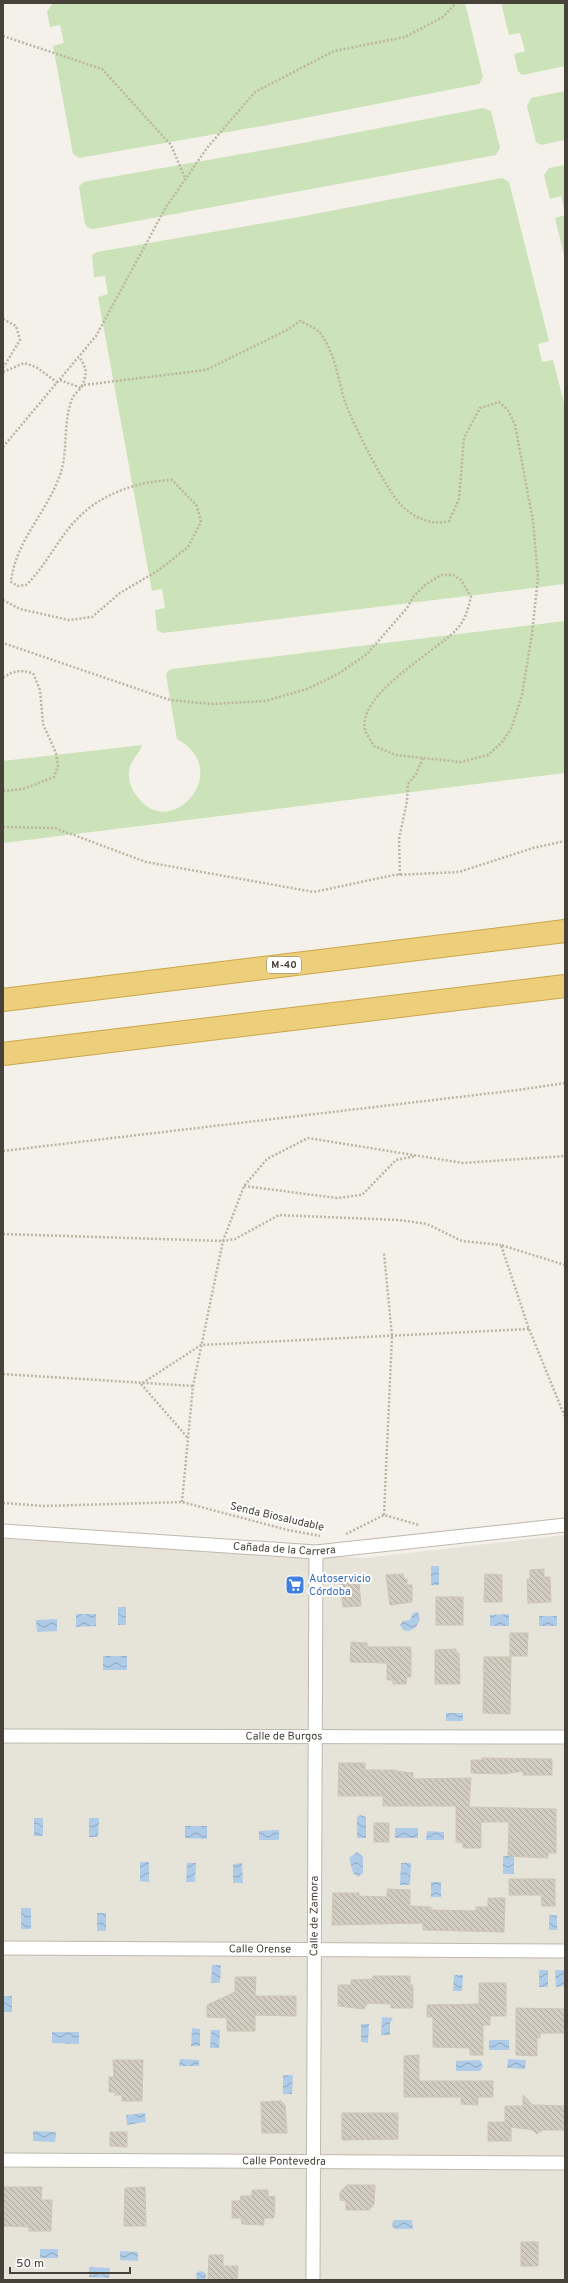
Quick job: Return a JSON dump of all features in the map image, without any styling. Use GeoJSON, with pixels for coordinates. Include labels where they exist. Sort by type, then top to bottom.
{"type":"FeatureCollection","features":[{"type":"Feature","properties":{"kind":"highway","name":"M-40"},"geometry":{"type":"LineString","coordinates":[[3,1000],[565,931]]}},
{"type":"Feature","properties":{"kind":"highway"},"geometry":{"type":"LineString","coordinates":[[3,1054],[565,986]]}},
{"type":"Feature","properties":{"kind":"street","name":"Cañada de la Carrera"},"geometry":{"type":"LineString","coordinates":[[3,1531],[316,1552],[565,1525]]}},
{"type":"Feature","properties":{"kind":"street","name":"Calle de Zamora"},"geometry":{"type":"LineString","coordinates":[[313,2280],[314,1738],[316,1552]]}},
{"type":"Feature","properties":{"kind":"street","name":"Calle de Burgos"},"geometry":{"type":"LineString","coordinates":[[3,1736],[565,1738]]}},
{"type":"Feature","properties":{"kind":"street","name":"Calle Orense"},"geometry":{"type":"LineString","coordinates":[[3,1948],[565,1951]]}},
{"type":"Feature","properties":{"kind":"street","name":"Calle Pontevedra"},"geometry":{"type":"LineString","coordinates":[[3,2160],[565,2163]]}},
{"type":"Feature","properties":{"kind":"path"},"geometry":{"type":"LineString","coordinates":[[3,447],[96,336],[166,208],[207,148],[254,92],[334,51],[405,37],[443,17],[456,3]]}},
{"type":"Feature","properties":{"kind":"path"},"geometry":{"type":"LineString","coordinates":[[3,36],[102,69],[171,145],[185,179]]}},
{"type":"Feature","properties":{"kind":"path"},"geometry":{"type":"LineString","coordinates":[[3,318],[16,326],[20,340],[3,370]]}},
{"type":"Feature","properties":{"kind":"path"},"geometry":{"type":"LineString","coordinates":[[3,600],[20,610],[69,620],[92,617],[120,594],[159,570],[188,546],[201,522],[197,506],[172,480],[140,484],[99,500],[76,520],[34,577],[26,585],[18,586],[11,582],[18,552],[48,504],[62,470],[65,432],[72,398],[83,385],[104,381],[206,370],[286,330],[300,320],[319,332],[327,344],[346,403],[384,479],[402,506],[423,520],[440,524],[449,522],[459,499],[464,438],[480,408],[499,402],[508,410],[515,426],[533,521],[538,577],[532,634],[522,695],[511,729],[502,742],[488,755],[460,762],[396,755],[374,746],[366,730],[366,716],[373,701],[386,687],[457,629],[467,613],[471,597],[461,580],[453,576],[441,575],[425,585],[390,629],[367,654],[338,674],[307,688],[265,701],[211,704],[170,700],[3,643]]}},
{"type":"Feature","properties":{"kind":"path"},"geometry":{"type":"LineString","coordinates":[[79,357],[87,369],[87,377],[81,388]]}},
{"type":"Feature","properties":{"kind":"path"},"geometry":{"type":"LineString","coordinates":[[3,370],[24,363],[36,367],[59,382],[81,388]]}},
{"type":"Feature","properties":{"kind":"path"},"geometry":{"type":"LineString","coordinates":[[3,678],[10,672],[20,670],[33,674],[40,690],[43,724],[56,753],[58,766],[54,777],[23,789],[3,791]]}},
{"type":"Feature","properties":{"kind":"path"},"geometry":{"type":"LineString","coordinates":[[400,875],[399,839],[408,801],[408,784],[416,774],[423,758]]}},
{"type":"Feature","properties":{"kind":"path"},"geometry":{"type":"LineString","coordinates":[[3,827],[55,828],[146,862],[314,892],[400,875],[459,872],[533,848],[565,841]]}},
{"type":"Feature","properties":{"kind":"path"},"geometry":{"type":"LineString","coordinates":[[3,1151],[510,1091],[565,1083]]}},
{"type":"Feature","properties":{"kind":"path"},"geometry":{"type":"LineString","coordinates":[[182,1502],[193,1386],[223,1241],[244,1186],[267,1159],[308,1138],[463,1163],[565,1156]]}},
{"type":"Feature","properties":{"kind":"path"},"geometry":{"type":"LineString","coordinates":[[244,1186],[336,1198],[362,1195],[396,1160],[418,1156]]}},
{"type":"Feature","properties":{"kind":"path"},"geometry":{"type":"LineString","coordinates":[[3,1234],[223,1241],[234,1239],[279,1215],[399,1220],[427,1224],[462,1241],[501,1245],[565,1265]]}},
{"type":"Feature","properties":{"kind":"path"},"geometry":{"type":"LineString","coordinates":[[501,1245],[529,1329],[565,1416]]}},
{"type":"Feature","properties":{"kind":"path"},"geometry":{"type":"LineString","coordinates":[[384,1253],[392,1336],[384,1515]]}},
{"type":"Feature","properties":{"kind":"path"},"geometry":{"type":"LineString","coordinates":[[141,1384],[201,1345],[529,1329]]}},
{"type":"Feature","properties":{"kind":"path"},"geometry":{"type":"LineString","coordinates":[[3,1374],[141,1384],[193,1386]]}},
{"type":"Feature","properties":{"kind":"path"},"geometry":{"type":"LineString","coordinates":[[141,1384],[188,1437]]}},
{"type":"Feature","properties":{"kind":"path","name":"Senda Biosaludable"},"geometry":{"type":"LineString","coordinates":[[3,1503],[44,1506],[182,1502],[288,1530],[323,1536]]}},
{"type":"Feature","properties":{"kind":"path"},"geometry":{"type":"LineString","coordinates":[[343,1535],[384,1515],[425,1527]]}},
{"type":"Feature","properties":{"kind":"shaded area"},"geometry":{"type":"Polygon","coordinates":[[[565,1535],[565,2280],[3,2280],[3,1539],[364,1558],[565,1535]]]}},
{"type":"Feature","properties":{"kind":"green space"},"geometry":{"type":"Polygon","coordinates":[[[465,3],[483,77],[479,84],[279,123],[79,158],[73,154],[53,46],[64,43],[60,25],[50,27],[47,12],[52,4],[465,3]]]}},
{"type":"Feature","properties":{"kind":"green space"},"geometry":{"type":"Polygon","coordinates":[[[501,3],[565,3],[565,66],[522,75],[518,71],[514,54],[525,51],[520,33],[509,35],[501,3]]]}},
{"type":"Feature","properties":{"kind":"green space"},"geometry":{"type":"Polygon","coordinates":[[[565,91],[565,140],[541,145],[536,142],[527,106],[531,98],[565,91]]]}},
{"type":"Feature","properties":{"kind":"green space"},"geometry":{"type":"Polygon","coordinates":[[[483,108],[491,111],[500,148],[496,155],[93,229],[88,228],[85,224],[79,187],[83,182],[287,146],[483,108]]]}},
{"type":"Feature","properties":{"kind":"green space"},"geometry":{"type":"Polygon","coordinates":[[[565,165],[565,213],[561,196],[550,199],[544,175],[549,168],[565,165]]]}},
{"type":"Feature","properties":{"kind":"green space"},"geometry":{"type":"Polygon","coordinates":[[[502,178],[509,182],[549,341],[538,344],[542,362],[553,360],[565,407],[565,584],[163,633],[157,630],[155,610],[165,608],[162,589],[152,591],[98,297],[108,294],[105,276],[94,277],[92,255],[97,252],[299,217],[502,178]]]}},
{"type":"Feature","properties":{"kind":"green space"},"geometry":{"type":"Polygon","coordinates":[[[565,215],[565,259],[555,218],[565,215]]]}},
{"type":"Feature","properties":{"kind":"green space"},"geometry":{"type":"Polygon","coordinates":[[[565,621],[565,773],[3,843],[3,761],[142,745],[131,764],[129,772],[129,780],[135,794],[140,800],[153,810],[168,811],[181,806],[192,796],[199,782],[200,767],[193,752],[177,739],[166,675],[168,671],[172,669],[565,621]]]}},
{"type":"Feature","properties":{"kind":"water"},"geometry":{"type":"Polygon","coordinates":[[[431,1566],[439,1566],[439,1585],[431,1585],[431,1566]]]}},
{"type":"Feature","properties":{"kind":"water"},"geometry":{"type":"Polygon","coordinates":[[[118,1607],[126,1607],[126,1625],[118,1625],[118,1607]]]}},
{"type":"Feature","properties":{"kind":"water"},"geometry":{"type":"Polygon","coordinates":[[[418,1612],[420,1619],[416,1627],[409,1631],[403,1630],[400,1625],[403,1621],[410,1620],[413,1613],[418,1612]]]}},
{"type":"Feature","properties":{"kind":"water"},"geometry":{"type":"Polygon","coordinates":[[[76,1614],[96,1614],[96,1626],[76,1627],[76,1614]]]}},
{"type":"Feature","properties":{"kind":"water"},"geometry":{"type":"Polygon","coordinates":[[[509,1614],[509,1626],[490,1626],[490,1615],[509,1614]]]}},
{"type":"Feature","properties":{"kind":"water"},"geometry":{"type":"Polygon","coordinates":[[[539,1616],[557,1616],[557,1626],[539,1626],[539,1616]]]}},
{"type":"Feature","properties":{"kind":"water"},"geometry":{"type":"Polygon","coordinates":[[[57,1619],[57,1631],[37,1632],[36,1620],[57,1619]]]}},
{"type":"Feature","properties":{"kind":"water"},"geometry":{"type":"Polygon","coordinates":[[[103,1656],[127,1656],[127,1670],[103,1670],[103,1656]]]}},
{"type":"Feature","properties":{"kind":"water"},"geometry":{"type":"Polygon","coordinates":[[[446,1713],[463,1713],[463,1721],[446,1721],[446,1713]]]}},
{"type":"Feature","properties":{"kind":"water"},"geometry":{"type":"Polygon","coordinates":[[[360,1815],[366,1817],[366,1838],[357,1838],[357,1817],[360,1815]]]}},
{"type":"Feature","properties":{"kind":"water"},"geometry":{"type":"Polygon","coordinates":[[[34,1818],[43,1818],[43,1836],[34,1836],[34,1818]]]}},
{"type":"Feature","properties":{"kind":"water"},"geometry":{"type":"Polygon","coordinates":[[[89,1818],[99,1818],[98,1837],[89,1837],[89,1818]]]}},
{"type":"Feature","properties":{"kind":"water"},"geometry":{"type":"Polygon","coordinates":[[[185,1826],[207,1826],[207,1839],[185,1838],[185,1826]]]}},
{"type":"Feature","properties":{"kind":"water"},"geometry":{"type":"Polygon","coordinates":[[[395,1828],[418,1828],[418,1838],[395,1838],[395,1828]]]}},
{"type":"Feature","properties":{"kind":"water"},"geometry":{"type":"Polygon","coordinates":[[[279,1830],[279,1840],[259,1840],[259,1831],[279,1830]]]}},
{"type":"Feature","properties":{"kind":"water"},"geometry":{"type":"Polygon","coordinates":[[[427,1831],[444,1832],[444,1840],[426,1840],[427,1831]]]}},
{"type":"Feature","properties":{"kind":"water"},"geometry":{"type":"Polygon","coordinates":[[[357,1852],[363,1857],[363,1873],[358,1877],[353,1873],[349,1858],[357,1852]]]}},
{"type":"Feature","properties":{"kind":"water"},"geometry":{"type":"Polygon","coordinates":[[[503,1856],[514,1856],[514,1874],[503,1874],[503,1856]]]}},
{"type":"Feature","properties":{"kind":"water"},"geometry":{"type":"Polygon","coordinates":[[[140,1862],[149,1862],[149,1882],[140,1881],[140,1862]]]}},
{"type":"Feature","properties":{"kind":"water"},"geometry":{"type":"Polygon","coordinates":[[[187,1863],[196,1863],[195,1882],[186,1882],[187,1863]]]}},
{"type":"Feature","properties":{"kind":"water"},"geometry":{"type":"Polygon","coordinates":[[[242,1863],[243,1883],[233,1883],[233,1864],[242,1863]]]}},
{"type":"Feature","properties":{"kind":"water"},"geometry":{"type":"Polygon","coordinates":[[[401,1863],[411,1863],[410,1885],[400,1885],[401,1863]]]}},
{"type":"Feature","properties":{"kind":"water"},"geometry":{"type":"Polygon","coordinates":[[[431,1882],[441,1882],[441,1897],[431,1897],[431,1882]]]}},
{"type":"Feature","properties":{"kind":"water"},"geometry":{"type":"Polygon","coordinates":[[[21,1908],[31,1908],[31,1929],[21,1929],[21,1908]]]}},
{"type":"Feature","properties":{"kind":"water"},"geometry":{"type":"Polygon","coordinates":[[[97,1913],[106,1913],[106,1931],[97,1931],[97,1913]]]}},
{"type":"Feature","properties":{"kind":"water"},"geometry":{"type":"Polygon","coordinates":[[[549,1915],[557,1915],[557,1930],[549,1930],[549,1915]]]}},
{"type":"Feature","properties":{"kind":"water"},"geometry":{"type":"Polygon","coordinates":[[[212,1965],[221,1965],[220,1983],[211,1983],[212,1965]]]}},
{"type":"Feature","properties":{"kind":"water"},"geometry":{"type":"Polygon","coordinates":[[[539,1970],[548,1970],[548,1987],[539,1987],[539,1970]]]}},
{"type":"Feature","properties":{"kind":"water"},"geometry":{"type":"Polygon","coordinates":[[[555,1970],[564,1970],[564,1986],[556,1987],[555,1970]]]}},
{"type":"Feature","properties":{"kind":"water"},"geometry":{"type":"Polygon","coordinates":[[[454,1975],[463,1975],[462,1991],[453,1991],[454,1975]]]}},
{"type":"Feature","properties":{"kind":"water"},"geometry":{"type":"Polygon","coordinates":[[[4,1996],[12,1996],[12,2012],[3,2012],[4,1996]]]}},
{"type":"Feature","properties":{"kind":"water"},"geometry":{"type":"Polygon","coordinates":[[[382,2017],[393,2018],[390,2023],[390,2035],[381,2035],[382,2017]]]}},
{"type":"Feature","properties":{"kind":"water"},"geometry":{"type":"Polygon","coordinates":[[[361,2024],[369,2024],[368,2043],[361,2042],[361,2024]]]}},
{"type":"Feature","properties":{"kind":"water"},"geometry":{"type":"Polygon","coordinates":[[[192,2028],[200,2029],[200,2046],[191,2046],[192,2028]]]}},
{"type":"Feature","properties":{"kind":"water"},"geometry":{"type":"Polygon","coordinates":[[[211,2030],[220,2030],[219,2048],[210,2048],[211,2030]]]}},
{"type":"Feature","properties":{"kind":"water"},"geometry":{"type":"Polygon","coordinates":[[[52,2032],[79,2032],[79,2044],[52,2043],[52,2032]]]}},
{"type":"Feature","properties":{"kind":"water"},"geometry":{"type":"Polygon","coordinates":[[[489,2040],[509,2040],[509,2050],[489,2050],[489,2040]]]}},
{"type":"Feature","properties":{"kind":"water"},"geometry":{"type":"Polygon","coordinates":[[[180,2059],[199,2060],[199,2066],[179,2066],[180,2059]]]}},
{"type":"Feature","properties":{"kind":"water"},"geometry":{"type":"Polygon","coordinates":[[[508,2059],[526,2060],[525,2069],[507,2068],[508,2059]]]}},
{"type":"Feature","properties":{"kind":"water"},"geometry":{"type":"Polygon","coordinates":[[[480,2060],[483,2066],[480,2071],[456,2071],[456,2061],[480,2060]]]}},
{"type":"Feature","properties":{"kind":"water"},"geometry":{"type":"Polygon","coordinates":[[[283,2075],[293,2075],[292,2094],[283,2094],[283,2075]]]}},
{"type":"Feature","properties":{"kind":"water"},"geometry":{"type":"Polygon","coordinates":[[[145,2113],[146,2122],[127,2125],[126,2115],[145,2113]]]}},
{"type":"Feature","properties":{"kind":"water"},"geometry":{"type":"Polygon","coordinates":[[[33,2131],[56,2132],[55,2142],[33,2141],[33,2131]]]}},
{"type":"Feature","properties":{"kind":"water"},"geometry":{"type":"Polygon","coordinates":[[[394,2220],[412,2220],[413,2229],[394,2229],[392,2224],[394,2220]]]}},
{"type":"Feature","properties":{"kind":"water"},"geometry":{"type":"Polygon","coordinates":[[[40,2249],[58,2249],[58,2258],[40,2258],[40,2249]]]}},
{"type":"Feature","properties":{"kind":"water"},"geometry":{"type":"Polygon","coordinates":[[[120,2251],[138,2252],[138,2261],[120,2260],[120,2251]]]}},
{"type":"Feature","properties":{"kind":"water"},"geometry":{"type":"Polygon","coordinates":[[[89,2267],[110,2268],[109,2278],[89,2277],[89,2267]]]}},
{"type":"Feature","properties":{"kind":"water"},"geometry":{"type":"Polygon","coordinates":[[[199,2271],[203,2271],[205,2272],[205,2280],[199,2281],[196,2278],[196,2274],[199,2271]]]}},
{"type":"Feature","properties":{"kind":"building"},"geometry":{"type":"Polygon","coordinates":[[[544,1569],[544,1577],[550,1577],[551,1602],[528,1603],[527,1579],[530,1579],[530,1570],[544,1569]]]}},
{"type":"Feature","properties":{"kind":"building"},"geometry":{"type":"Polygon","coordinates":[[[403,1574],[404,1579],[407,1579],[407,1585],[412,1585],[412,1602],[390,1605],[386,1575],[403,1574]]]}},
{"type":"Feature","properties":{"kind":"building"},"geometry":{"type":"Polygon","coordinates":[[[485,1574],[502,1575],[502,1602],[484,1602],[485,1574]]]}},
{"type":"Feature","properties":{"kind":"building"},"geometry":{"type":"Polygon","coordinates":[[[356,1577],[356,1582],[359,1582],[361,1606],[343,1607],[339,1578],[356,1577]]]}},
{"type":"Feature","properties":{"kind":"building"},"geometry":{"type":"Polygon","coordinates":[[[436,1597],[463,1597],[463,1625],[436,1625],[436,1597]]]}},
{"type":"Feature","properties":{"kind":"building"},"geometry":{"type":"Polygon","coordinates":[[[510,1633],[528,1633],[527,1656],[510,1656],[510,1633]]]}},
{"type":"Feature","properties":{"kind":"building"},"geometry":{"type":"Polygon","coordinates":[[[351,1642],[367,1643],[367,1647],[411,1647],[411,1677],[407,1677],[406,1684],[393,1684],[393,1680],[387,1680],[387,1663],[350,1662],[351,1642]]]}},
{"type":"Feature","properties":{"kind":"building"},"geometry":{"type":"Polygon","coordinates":[[[456,1649],[456,1653],[459,1653],[460,1684],[435,1684],[435,1650],[456,1649]]]}},
{"type":"Feature","properties":{"kind":"building"},"geometry":{"type":"Polygon","coordinates":[[[484,1657],[511,1657],[510,1714],[483,1713],[484,1657]]]}},
{"type":"Feature","properties":{"kind":"building"},"geometry":{"type":"Polygon","coordinates":[[[482,1758],[552,1759],[552,1775],[523,1775],[523,1771],[505,1774],[471,1773],[471,1760],[482,1760],[482,1758]]]}},
{"type":"Feature","properties":{"kind":"building"},"geometry":{"type":"Polygon","coordinates":[[[339,1763],[365,1763],[365,1770],[395,1770],[413,1773],[413,1779],[471,1778],[469,1807],[556,1809],[556,1853],[548,1853],[548,1858],[508,1856],[509,1822],[481,1822],[481,1848],[463,1848],[463,1843],[456,1842],[456,1806],[383,1806],[383,1796],[338,1796],[339,1763]]]}},
{"type":"Feature","properties":{"kind":"building"},"geometry":{"type":"Polygon","coordinates":[[[374,1823],[389,1823],[389,1842],[374,1842],[374,1823]]]}},
{"type":"Feature","properties":{"kind":"building"},"geometry":{"type":"Polygon","coordinates":[[[509,1879],[555,1879],[555,1906],[542,1906],[541,1895],[509,1895],[509,1879]]]}},
{"type":"Feature","properties":{"kind":"building"},"geometry":{"type":"Polygon","coordinates":[[[387,1889],[410,1890],[410,1906],[431,1907],[431,1910],[476,1911],[476,1907],[488,1907],[488,1898],[505,1898],[504,1932],[423,1930],[423,1923],[332,1925],[333,1893],[359,1893],[359,1896],[387,1897],[387,1889]]]}},
{"type":"Feature","properties":{"kind":"building"},"geometry":{"type":"Polygon","coordinates":[[[373,1976],[410,1976],[410,1985],[413,1985],[413,2008],[391,2008],[391,2004],[368,2003],[364,2009],[338,2006],[338,1985],[351,1985],[351,1980],[373,1979],[373,1976]]]}},
{"type":"Feature","properties":{"kind":"building"},"geometry":{"type":"Polygon","coordinates":[[[235,1977],[256,1977],[255,1996],[296,1996],[296,2016],[255,2015],[255,2031],[227,2031],[227,2018],[207,2017],[207,2005],[235,1992],[235,1977]]]}},
{"type":"Feature","properties":{"kind":"building"},"geometry":{"type":"Polygon","coordinates":[[[479,1983],[506,1983],[506,2016],[490,2016],[490,2025],[483,2025],[483,2055],[470,2055],[470,2048],[433,2047],[433,2017],[427,2017],[427,2005],[479,2004],[479,1983]]]}},
{"type":"Feature","properties":{"kind":"building"},"geometry":{"type":"Polygon","coordinates":[[[516,2008],[564,2009],[565,2033],[540,2033],[540,2038],[537,2038],[537,2056],[516,2055],[516,2008]]]}},
{"type":"Feature","properties":{"kind":"building"},"geometry":{"type":"Polygon","coordinates":[[[419,2055],[419,2081],[493,2081],[493,2097],[478,2097],[478,2105],[461,2104],[461,2097],[404,2097],[404,2056],[419,2055]]]}},
{"type":"Feature","properties":{"kind":"building"},"geometry":{"type":"Polygon","coordinates":[[[113,2060],[143,2060],[142,2101],[122,2101],[122,2095],[115,2095],[115,2092],[109,2092],[109,2077],[114,2077],[113,2060]]]}},
{"type":"Feature","properties":{"kind":"building"},"geometry":{"type":"Polygon","coordinates":[[[523,2095],[533,2105],[565,2106],[565,2130],[542,2130],[537,2134],[533,2130],[511,2127],[511,2141],[488,2141],[488,2122],[505,2122],[505,2106],[523,2106],[523,2095]]]}},
{"type":"Feature","properties":{"kind":"building"},"geometry":{"type":"Polygon","coordinates":[[[281,2101],[285,2105],[287,2133],[262,2133],[261,2102],[281,2101]]]}},
{"type":"Feature","properties":{"kind":"building"},"geometry":{"type":"Polygon","coordinates":[[[342,2113],[398,2113],[398,2139],[342,2140],[342,2113]]]}},
{"type":"Feature","properties":{"kind":"building"},"geometry":{"type":"Polygon","coordinates":[[[110,2132],[127,2132],[127,2147],[110,2146],[110,2132]]]}},
{"type":"Feature","properties":{"kind":"building"},"geometry":{"type":"Polygon","coordinates":[[[347,2185],[375,2185],[374,2204],[369,2210],[346,2210],[346,2201],[340,2200],[340,2192],[347,2185]]]}},
{"type":"Feature","properties":{"kind":"building"},"geometry":{"type":"Polygon","coordinates":[[[3,2187],[42,2187],[41,2200],[52,2200],[51,2231],[29,2231],[29,2227],[3,2226],[3,2187]]]}},
{"type":"Feature","properties":{"kind":"building"},"geometry":{"type":"Polygon","coordinates":[[[145,2187],[146,2226],[124,2226],[125,2188],[145,2187]]]}},
{"type":"Feature","properties":{"kind":"building"},"geometry":{"type":"Polygon","coordinates":[[[252,2190],[268,2190],[268,2197],[275,2196],[274,2218],[264,2218],[264,2225],[242,2224],[241,2218],[232,2218],[232,2201],[240,2201],[241,2196],[252,2196],[252,2190]]]}},
{"type":"Feature","properties":{"kind":"building"},"geometry":{"type":"Polygon","coordinates":[[[521,2242],[538,2242],[538,2266],[521,2266],[521,2242]]]}},
{"type":"Feature","properties":{"kind":"building"},"geometry":{"type":"Polygon","coordinates":[[[209,2255],[223,2255],[223,2266],[238,2266],[237,2280],[208,2280],[209,2255]]]}},
{"type":"Feature","properties":{"kind":"place","name":"Autoservicio Córdoba"},"geometry":{"type":"Point","coordinates":[295,1585]}}]}
